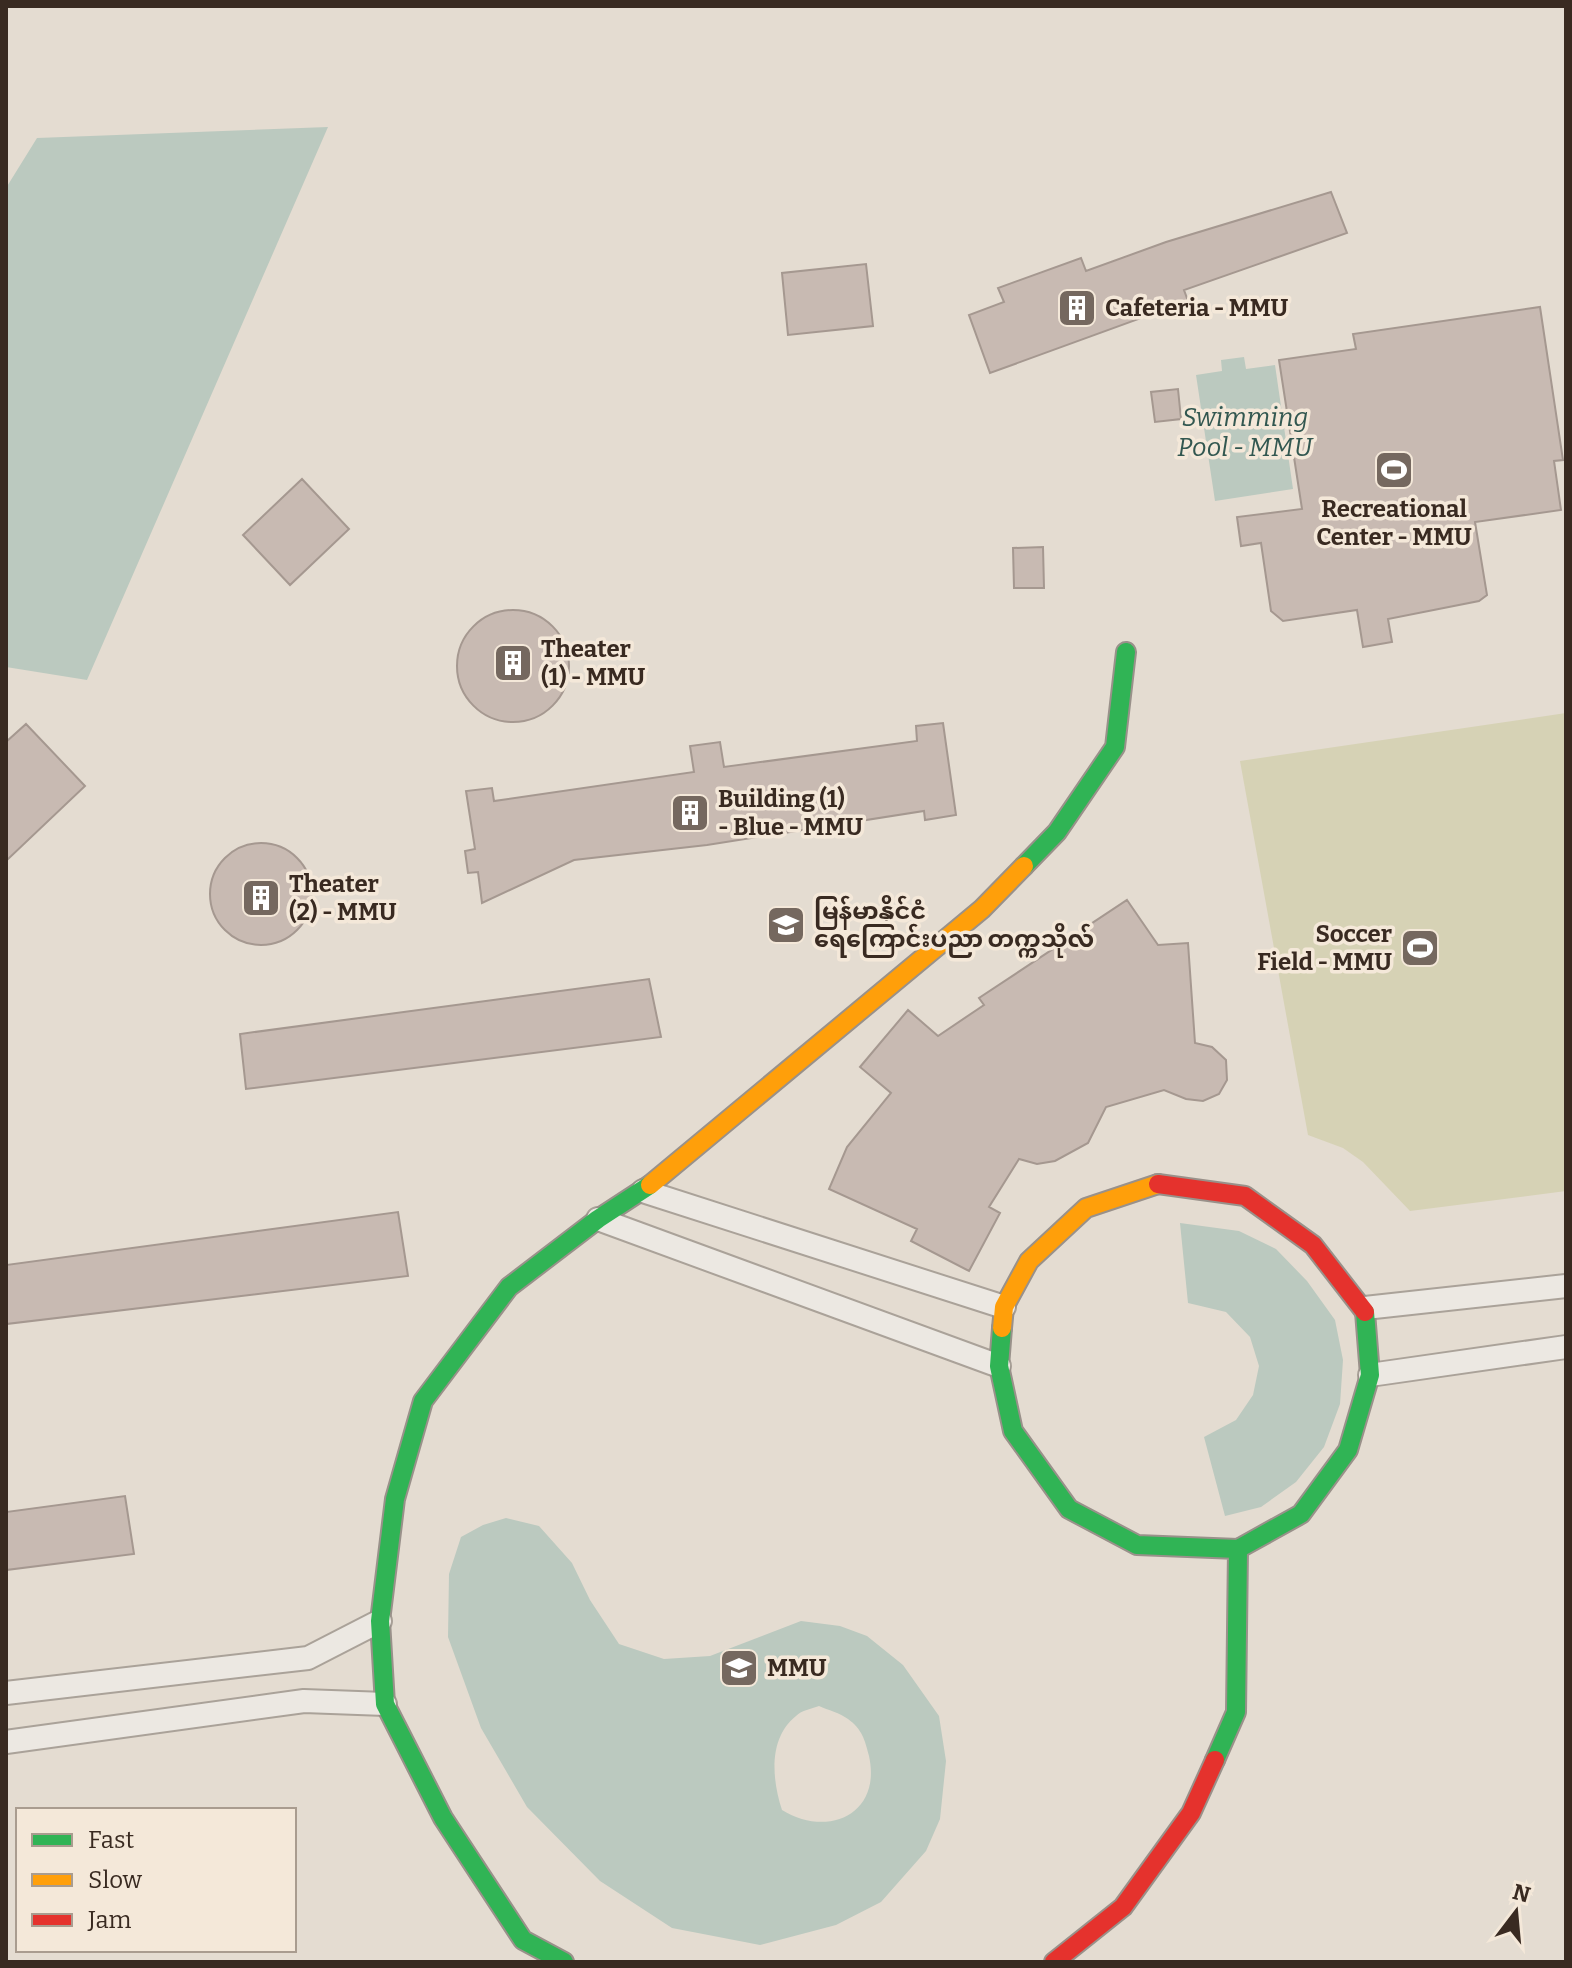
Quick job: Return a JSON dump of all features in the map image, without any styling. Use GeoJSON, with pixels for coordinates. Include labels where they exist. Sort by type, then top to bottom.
{"type":"FeatureCollection","features":[{"type":"Feature","properties":{"kind":"street"},"geometry":{"type":"LineString","coordinates":[[564,1962],[523,1940],[443,1818],[385,1704],[380,1621],[395,1499],[423,1401],[509,1287],[598,1219],[643,1191],[982,909],[1057,832],[1115,747],[1126,652]]}},
{"type":"Feature","properties":{"kind":"street"},"geometry":{"type":"LineString","coordinates":[[1158,1184],[1245,1196],[1313,1245],[1365,1308],[1370,1375],[1348,1450],[1301,1514],[1238,1549],[1137,1545],[1069,1509],[1013,1431],[999,1366],[1004,1307],[1029,1261],[1086,1208],[1158,1184]]}},
{"type":"Feature","properties":{"kind":"street"},"geometry":{"type":"LineString","coordinates":[[643,1191],[1004,1307]]}},
{"type":"Feature","properties":{"kind":"street"},"geometry":{"type":"LineString","coordinates":[[598,1219],[999,1366]]}},
{"type":"Feature","properties":{"kind":"street"},"geometry":{"type":"LineString","coordinates":[[1365,1308],[1566,1286]]}},
{"type":"Feature","properties":{"kind":"street"},"geometry":{"type":"LineString","coordinates":[[1370,1375],[1566,1347]]}},
{"type":"Feature","properties":{"kind":"street"},"geometry":{"type":"LineString","coordinates":[[1054,1962],[1123,1907],[1191,1813],[1230,1726],[1236,1712],[1238,1549]]}},
{"type":"Feature","properties":{"kind":"street"},"geometry":{"type":"LineString","coordinates":[[6,1693],[308,1658],[380,1621]]}},
{"type":"Feature","properties":{"kind":"street"},"geometry":{"type":"LineString","coordinates":[[6,1742],[304,1701],[385,1704]]}},
{"type":"Feature","properties":{"kind":"shaded area","name":"Soccer Field - MMU"},"geometry":{"type":"Polygon","coordinates":[[[1566,713],[1566,1191],[1410,1211],[1363,1162],[1343,1148],[1308,1135],[1240,761],[1566,713]]]}},
{"type":"Feature","properties":{"kind":"water"},"geometry":{"type":"Polygon","coordinates":[[[328,127],[87,680],[6,667],[6,188],[37,138],[328,127]]]}},
{"type":"Feature","properties":{"kind":"water","name":"Swimming Pool - MMU"},"geometry":{"type":"Polygon","coordinates":[[[1244,357],[1246,369],[1275,365],[1293,489],[1215,501],[1196,375],[1222,371],[1221,360],[1244,357]]]}},
{"type":"Feature","properties":{"kind":"water"},"geometry":{"type":"Polygon","coordinates":[[[1180,1223],[1239,1231],[1276,1249],[1307,1281],[1335,1320],[1343,1360],[1340,1404],[1324,1447],[1296,1482],[1261,1507],[1225,1516],[1204,1437],[1236,1420],[1253,1395],[1259,1366],[1250,1337],[1226,1312],[1188,1303],[1180,1223]]]}},
{"type":"Feature","properties":{"kind":"water"},"geometry":{"type":"Polygon","coordinates":[[[506,1518],[539,1526],[572,1563],[590,1600],[619,1644],[664,1659],[710,1656],[801,1621],[840,1626],[867,1636],[903,1665],[939,1716],[946,1761],[940,1819],[926,1851],[881,1902],[836,1925],[760,1945],[672,1928],[600,1881],[527,1807],[481,1728],[448,1637],[449,1574],[461,1537],[483,1525],[506,1518]],[[819,1706],[801,1712],[787,1725],[775,1760],[776,1786],[782,1810],[816,1822],[847,1816],[859,1806],[867,1793],[871,1776],[869,1756],[860,1731],[845,1717],[819,1706]]]}},
{"type":"Feature","properties":{"kind":"building","name":"Cafeteria - MMU"},"geometry":{"type":"Polygon","coordinates":[[[1331,192],[1347,233],[1184,290],[1188,301],[990,373],[969,315],[1004,302],[998,288],[1081,258],[1086,271],[1166,242],[1331,192]]]}},
{"type":"Feature","properties":{"kind":"building"},"geometry":{"type":"Polygon","coordinates":[[[866,264],[873,326],[788,335],[782,273],[866,264]]]}},
{"type":"Feature","properties":{"kind":"building","name":"Recreational Center - MMU"},"geometry":{"type":"Polygon","coordinates":[[[1540,307],[1563,460],[1554,461],[1561,510],[1475,522],[1487,595],[1479,601],[1388,619],[1392,642],[1363,647],[1357,610],[1283,621],[1271,611],[1261,543],[1241,546],[1237,517],[1302,509],[1279,360],[1356,349],[1353,334],[1540,307]]]}},
{"type":"Feature","properties":{"kind":"building"},"geometry":{"type":"Polygon","coordinates":[[[1178,389],[1181,419],[1155,422],[1151,392],[1178,389]]]}},
{"type":"Feature","properties":{"kind":"building"},"geometry":{"type":"Polygon","coordinates":[[[302,479],[349,529],[290,585],[243,535],[302,479]]]}},
{"type":"Feature","properties":{"kind":"building"},"geometry":{"type":"Polygon","coordinates":[[[1043,547],[1044,588],[1014,588],[1013,548],[1043,547]]]}},
{"type":"Feature","properties":{"kind":"building","name":"Theater (1) - MMU"},"geometry":{"type":"Polygon","coordinates":[[[513,610],[534,614],[552,627],[565,645],[569,666],[565,687],[552,705],[534,718],[513,722],[492,718],[474,705],[461,687],[457,666],[461,645],[474,627],[492,614],[513,610]]]}},
{"type":"Feature","properties":{"kind":"building","name":"Building (1) - Blue - MMU"},"geometry":{"type":"Polygon","coordinates":[[[943,723],[956,815],[925,820],[924,811],[707,845],[574,860],[482,903],[478,872],[468,873],[465,851],[475,849],[466,791],[492,788],[494,801],[694,772],[690,746],[720,742],[724,767],[917,741],[916,726],[943,723]]]}},
{"type":"Feature","properties":{"kind":"building"},"geometry":{"type":"Polygon","coordinates":[[[26,724],[85,786],[6,861],[6,742],[26,724]]]}},
{"type":"Feature","properties":{"kind":"building","name":"Theater (2) - MMU"},"geometry":{"type":"Polygon","coordinates":[[[261,843],[281,847],[297,858],[308,874],[312,894],[308,914],[297,930],[281,941],[261,945],[241,941],[225,930],[214,914],[210,894],[214,874],[225,858],[241,847],[261,843]]]}},
{"type":"Feature","properties":{"kind":"building"},"geometry":{"type":"Polygon","coordinates":[[[1127,900],[1158,945],[1188,943],[1195,1043],[1212,1047],[1226,1060],[1227,1080],[1219,1094],[1203,1101],[1186,1099],[1164,1090],[1106,1107],[1088,1143],[1055,1161],[1037,1164],[1019,1159],[989,1207],[1000,1213],[969,1271],[911,1241],[917,1229],[829,1189],[847,1147],[891,1093],[860,1067],[908,1010],[938,1036],[984,1005],[979,998],[1127,900]]]}},
{"type":"Feature","properties":{"kind":"building"},"geometry":{"type":"Polygon","coordinates":[[[649,979],[661,1037],[246,1089],[240,1034],[649,979]]]}},
{"type":"Feature","properties":{"kind":"building"},"geometry":{"type":"Polygon","coordinates":[[[398,1212],[408,1276],[6,1324],[6,1265],[398,1212]]]}},
{"type":"Feature","properties":{"kind":"building"},"geometry":{"type":"Polygon","coordinates":[[[125,1496],[134,1554],[6,1570],[6,1512],[125,1496]]]}},
{"type":"Feature","properties":{"kind":"traffic: fast"},"geometry":{"type":"LineString","coordinates":[[1024,866],[1057,832],[1115,747],[1126,652]]}},
{"type":"Feature","properties":{"kind":"traffic: fast"},"geometry":{"type":"LineString","coordinates":[[564,1962],[523,1940],[443,1818],[385,1704],[380,1621],[395,1499],[423,1401],[509,1287],[598,1219],[650,1185]]}},
{"type":"Feature","properties":{"kind":"traffic: fast"},"geometry":{"type":"LineString","coordinates":[[1002,1328],[999,1366],[1013,1431],[1069,1509],[1137,1545],[1238,1549],[1301,1514],[1348,1450],[1370,1375],[1365,1312]]}},
{"type":"Feature","properties":{"kind":"traffic: fast"},"geometry":{"type":"LineString","coordinates":[[1215,1760],[1236,1712],[1238,1549]]}},
{"type":"Feature","properties":{"kind":"traffic: slow"},"geometry":{"type":"LineString","coordinates":[[650,1185],[982,909],[1024,866]]}},
{"type":"Feature","properties":{"kind":"traffic: slow"},"geometry":{"type":"LineString","coordinates":[[1002,1328],[1004,1307],[1029,1261],[1086,1208],[1158,1184]]}},
{"type":"Feature","properties":{"kind":"traffic: jam"},"geometry":{"type":"LineString","coordinates":[[1158,1184],[1245,1196],[1313,1245],[1365,1312]]}},
{"type":"Feature","properties":{"kind":"traffic: jam"},"geometry":{"type":"LineString","coordinates":[[1054,1962],[1123,1907],[1191,1813],[1215,1760]]}},
{"type":"Feature","properties":{"kind":"place","name":"Cafeteria - MMU"},"geometry":{"type":"Point","coordinates":[1077,308]}},
{"type":"Feature","properties":{"kind":"place","name":"Recreational Center - MMU"},"geometry":{"type":"Point","coordinates":[1394,470]}},
{"type":"Feature","properties":{"kind":"place","name":"Theater (1) - MMU"},"geometry":{"type":"Point","coordinates":[513,663]}},
{"type":"Feature","properties":{"kind":"place","name":"Building (1) - Blue - MMU"},"geometry":{"type":"Point","coordinates":[690,813]}},
{"type":"Feature","properties":{"kind":"place","name":"Theater (2) - MMU"},"geometry":{"type":"Point","coordinates":[261,898]}},
{"type":"Feature","properties":{"kind":"place","name":"မြန်မာနိုင်ငံ ရေကြောင်းပညာ တက္ကသိုလ်"},"geometry":{"type":"Point","coordinates":[786,925]}},
{"type":"Feature","properties":{"kind":"place","name":"Soccer Field - MMU"},"geometry":{"type":"Point","coordinates":[1420,948]}},
{"type":"Feature","properties":{"kind":"place","name":"MMU"},"geometry":{"type":"Point","coordinates":[739,1668]}}]}
